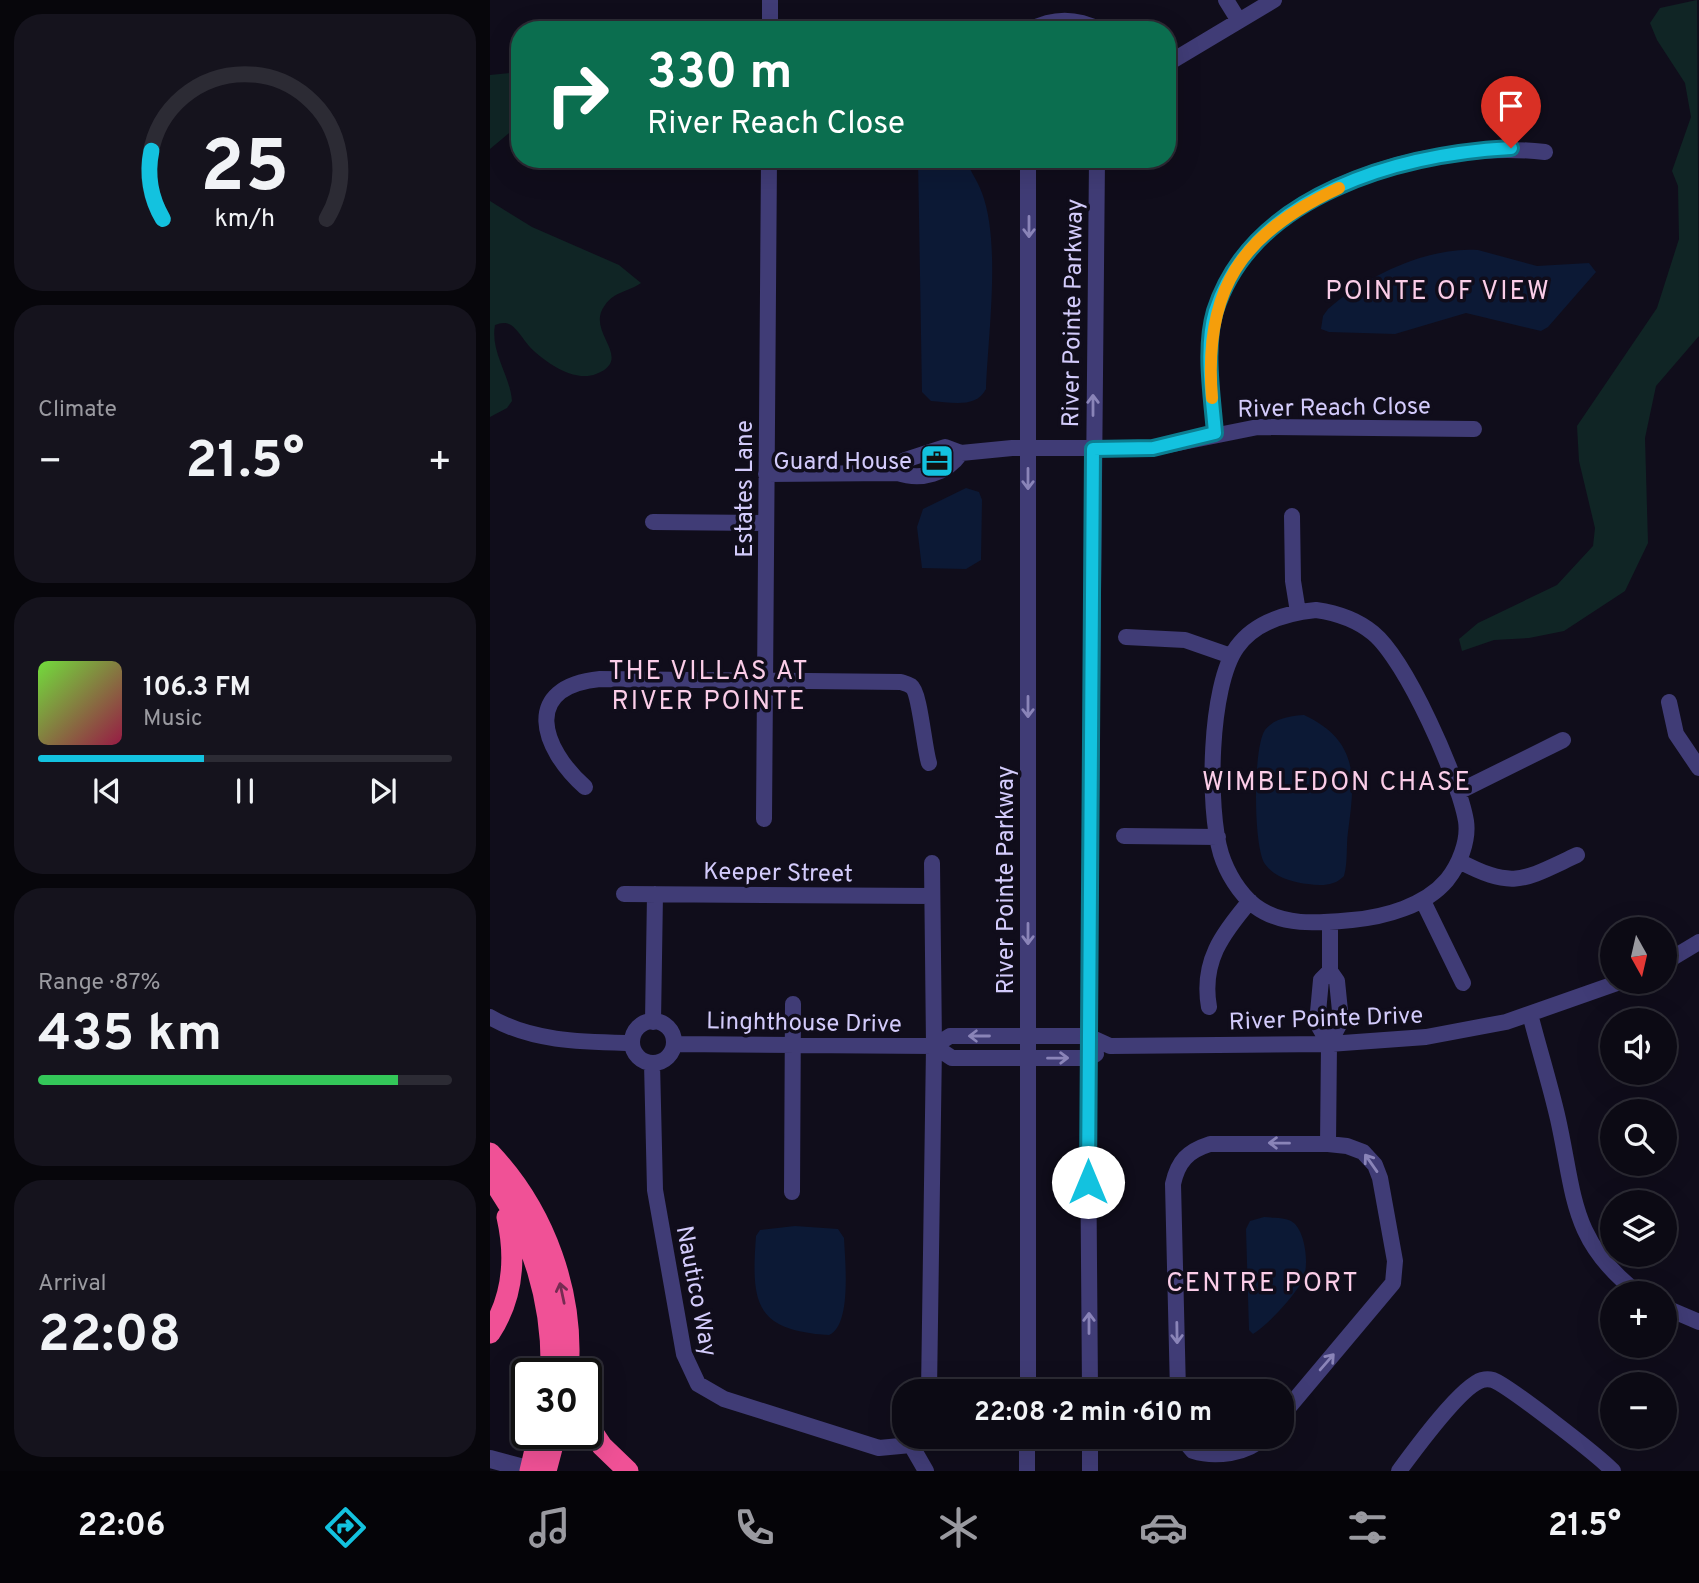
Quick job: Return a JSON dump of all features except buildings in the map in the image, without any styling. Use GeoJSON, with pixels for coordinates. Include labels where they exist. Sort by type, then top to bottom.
{"type":"FeatureCollection","features":[{"type":"Feature","properties":{"kind":"highway"},"geometry":{"type":"LineString","coordinates":[[490,1153],[514,1181],[532,1211],[555,1265],[567,1319],[569,1358]]}},
{"type":"Feature","properties":{"kind":"highway"},"geometry":{"type":"LineString","coordinates":[[490,1333],[506,1300],[513,1256],[496,1184]]}},
{"type":"Feature","properties":{"kind":"highway"},"geometry":{"type":"LineString","coordinates":[[496,1184],[524,1233],[543,1290],[550,1331],[551,1358]]}},
{"type":"Feature","properties":{"kind":"highway"},"geometry":{"type":"LineString","coordinates":[[602,1446],[628,1471]]}},
{"type":"Feature","properties":{"kind":"highway"},"geometry":{"type":"LineString","coordinates":[[535,1471],[537,1449]]}},
{"type":"Feature","properties":{"kind":"highway"},"geometry":{"type":"LineString","coordinates":[[535,1471],[547,1449]]}},
{"type":"Feature","properties":{"kind":"street"},"geometry":{"type":"LineString","coordinates":[[769,21],[770,0]]}},
{"type":"Feature","properties":{"kind":"street"},"geometry":{"type":"LineString","coordinates":[[1226,0],[1239,21]]}},
{"type":"Feature","properties":{"kind":"street"},"geometry":{"type":"LineString","coordinates":[[1176,59],[1274,0]]}},
{"type":"Feature","properties":{"kind":"street"},"geometry":{"type":"LineString","coordinates":[[1052,21],[1075,21]]}},
{"type":"Feature","properties":{"kind":"street"},"geometry":{"type":"LineString","coordinates":[[1215,433],[1211,350],[1214,314],[1236,268],[1269,230],[1326,194],[1395,166],[1470,150],[1511,148],[1545,152]]}},
{"type":"Feature","properties":{"kind":"street","name":"Estates Lane"},"geometry":{"type":"LineString","coordinates":[[764,819],[768,168]]}},
{"type":"Feature","properties":{"kind":"street","name":"River Pointe Parkway"},"geometry":{"type":"LineString","coordinates":[[1028,168],[1028,1379]]}},
{"type":"Feature","properties":{"kind":"street","name":"River Pointe Parkway"},"geometry":{"type":"LineString","coordinates":[[1090,1379],[1088,1036],[1097,168]]}},
{"type":"Feature","properties":{"kind":"street","name":"River Reach Close"},"geometry":{"type":"LineString","coordinates":[[766,474],[897,473],[905,460],[945,447],[961,453],[1028,448],[1153,448],[1215,433],[1258,427],[1474,429]]}},
{"type":"Feature","properties":{"kind":"street"},"geometry":{"type":"LineString","coordinates":[[1292,516],[1293,581],[1298,612]]}},
{"type":"Feature","properties":{"kind":"street"},"geometry":{"type":"LineString","coordinates":[[653,522],[766,523]]}},
{"type":"Feature","properties":{"kind":"street"},"geometry":{"type":"LineString","coordinates":[[1298,612],[1334,612],[1353,619],[1384,643],[1396,659],[1458,792],[1466,829],[1459,862],[1447,880],[1423,901],[1391,912],[1330,922],[1287,921],[1272,916],[1250,901],[1226,869],[1218,837],[1215,724],[1219,688],[1231,656],[1244,639],[1261,625],[1298,612]]}},
{"type":"Feature","properties":{"kind":"street"},"geometry":{"type":"LineString","coordinates":[[1126,637],[1185,640],[1231,656]]}},
{"type":"Feature","properties":{"kind":"street"},"geometry":{"type":"LineString","coordinates":[[585,787],[565,770],[548,740],[545,719],[550,704],[563,688],[579,681],[600,679],[901,682],[912,686],[919,702],[923,744],[929,763]]}},
{"type":"Feature","properties":{"kind":"street"},"geometry":{"type":"LineString","coordinates":[[1669,702],[1676,734],[1699,768]]}},
{"type":"Feature","properties":{"kind":"street"},"geometry":{"type":"LineString","coordinates":[[1458,792],[1563,740]]}},
{"type":"Feature","properties":{"kind":"street"},"geometry":{"type":"LineString","coordinates":[[1124,836],[1218,837]]}},
{"type":"Feature","properties":{"kind":"street"},"geometry":{"type":"LineString","coordinates":[[1459,862],[1485,875],[1514,880],[1528,877],[1577,855]]}},
{"type":"Feature","properties":{"kind":"street"},"geometry":{"type":"LineString","coordinates":[[929,1379],[934,1046],[932,863]]}},
{"type":"Feature","properties":{"kind":"street","name":"Keeper Street"},"geometry":{"type":"LineString","coordinates":[[624,894],[932,896]]}},
{"type":"Feature","properties":{"kind":"street"},"geometry":{"type":"LineString","coordinates":[[653,1021],[655,894]]}},
{"type":"Feature","properties":{"kind":"street"},"geometry":{"type":"LineString","coordinates":[[1209,1007],[1206,990],[1210,960],[1217,944],[1250,901]]}},
{"type":"Feature","properties":{"kind":"street"},"geometry":{"type":"LineString","coordinates":[[1423,901],[1463,983]]}},
{"type":"Feature","properties":{"kind":"street"},"geometry":{"type":"LineString","coordinates":[[1328,1144],[1329,1044],[1341,1021],[1337,981],[1330,971],[1330,922]]}},
{"type":"Feature","properties":{"kind":"street"},"geometry":{"type":"LineString","coordinates":[[1677,955],[1699,942]]}},
{"type":"Feature","properties":{"kind":"street","name":"River Pointe Drive"},"geometry":{"type":"LineString","coordinates":[[1088,1036],[1110,1046],[1329,1044],[1426,1037],[1530,1014],[1600,989]]}},
{"type":"Feature","properties":{"kind":"street"},"geometry":{"type":"LineString","coordinates":[[792,1192],[793,1004]]}},
{"type":"Feature","properties":{"kind":"street"},"geometry":{"type":"LineString","coordinates":[[1530,1014],[1558,1119],[1577,1215],[1602,1260],[1625,1281]]}},
{"type":"Feature","properties":{"kind":"street"},"geometry":{"type":"LineString","coordinates":[[490,1017],[521,1030],[553,1038],[632,1043]]}},
{"type":"Feature","properties":{"kind":"street"},"geometry":{"type":"LineString","coordinates":[[653,1021],[668,1028],[674,1044],[669,1056],[652,1063],[640,1059],[632,1043],[640,1026],[653,1021]]}},
{"type":"Feature","properties":{"kind":"street","name":"Linghthouse Drive"},"geometry":{"type":"LineString","coordinates":[[934,1046],[950,1035],[1088,1036]]}},
{"type":"Feature","properties":{"kind":"street","name":"Linghthouse Drive"},"geometry":{"type":"LineString","coordinates":[[674,1044],[934,1046],[952,1058],[1027,1059]]}},
{"type":"Feature","properties":{"kind":"street","name":"River Pointe Drive"},"geometry":{"type":"LineString","coordinates":[[1027,1059],[1088,1058],[1110,1046]]}},
{"type":"Feature","properties":{"kind":"street","name":"Nautico Way"},"geometry":{"type":"LineString","coordinates":[[652,1063],[655,1190],[684,1354],[698,1384],[724,1399],[879,1448],[892,1445]]}},
{"type":"Feature","properties":{"kind":"street"},"geometry":{"type":"LineString","coordinates":[[1178,1379],[1173,1184],[1181,1162],[1197,1148],[1210,1144],[1347,1146],[1363,1152],[1375,1165],[1380,1178],[1395,1271],[1387,1294],[1294,1401]]}},
{"type":"Feature","properties":{"kind":"street"},"geometry":{"type":"LineString","coordinates":[[1677,1313],[1699,1322]]}},
{"type":"Feature","properties":{"kind":"street"},"geometry":{"type":"LineString","coordinates":[[1399,1471],[1454,1405],[1478,1381],[1486,1379],[1494,1380],[1613,1471]]}},
{"type":"Feature","properties":{"kind":"street","name":"Nautico Way"},"geometry":{"type":"LineString","coordinates":[[918,1449],[926,1471]]}},
{"type":"Feature","properties":{"kind":"street"},"geometry":{"type":"LineString","coordinates":[[1027,1449],[1027,1471]]}},
{"type":"Feature","properties":{"kind":"street"},"geometry":{"type":"LineString","coordinates":[[1090,1449],[1090,1471]]}},
{"type":"Feature","properties":{"kind":"street"},"geometry":{"type":"LineString","coordinates":[[1191,1449],[1211,1454],[1243,1449]]}},
{"type":"Feature","properties":{"kind":"street"},"geometry":{"type":"LineString","coordinates":[[490,1459],[535,1471]]}},
{"type":"Feature","properties":{"kind":"green space"},"geometry":{"type":"Polygon","coordinates":[[[1697,0],[1699,336],[1656,386],[1645,438],[1648,543],[1625,591],[1564,631],[1529,638],[1494,640],[1462,651],[1459,639],[1478,623],[1557,585],[1593,546],[1595,528],[1579,461],[1577,426],[1657,308],[1679,239],[1678,186],[1672,171],[1691,117],[1685,83],[1657,40],[1650,23],[1660,8],[1697,0]]]}},
{"type":"Feature","properties":{"kind":"green space"},"geometry":{"type":"Polygon","coordinates":[[[511,73],[511,132],[490,149],[490,75],[511,73]]]}},
{"type":"Feature","properties":{"kind":"green space"},"geometry":{"type":"Polygon","coordinates":[[[490,201],[532,227],[619,265],[641,283],[609,300],[600,315],[600,325],[611,352],[611,360],[607,368],[596,374],[578,376],[560,369],[535,352],[511,325],[495,325],[495,345],[512,401],[507,408],[490,417],[490,201]]]}},
{"type":"Feature","properties":{"kind":"water"},"geometry":{"type":"Polygon","coordinates":[[[918,168],[970,168],[988,214],[991,237],[991,316],[986,389],[976,399],[954,403],[931,401],[922,392],[918,168]]]}},
{"type":"Feature","properties":{"kind":"water"},"geometry":{"type":"Polygon","coordinates":[[[1459,250],[1478,250],[1537,266],[1589,263],[1596,272],[1548,327],[1541,331],[1466,313],[1395,334],[1329,332],[1321,329],[1323,316],[1328,309],[1379,275],[1418,258],[1459,250]]]}},
{"type":"Feature","properties":{"kind":"water"},"geometry":{"type":"Polygon","coordinates":[[[966,488],[979,492],[982,500],[981,560],[966,569],[922,568],[917,527],[923,509],[966,488]]]}},
{"type":"Feature","properties":{"kind":"water"},"geometry":{"type":"Polygon","coordinates":[[[1304,715],[1322,725],[1335,737],[1350,764],[1352,795],[1345,871],[1344,876],[1328,885],[1296,882],[1274,873],[1265,864],[1258,838],[1256,797],[1261,740],[1265,730],[1278,720],[1304,715]]]}},
{"type":"Feature","properties":{"kind":"water"},"geometry":{"type":"Polygon","coordinates":[[[1264,1217],[1285,1219],[1296,1225],[1303,1240],[1306,1268],[1302,1282],[1292,1295],[1273,1317],[1253,1334],[1249,1330],[1246,1229],[1250,1221],[1264,1217]]]}},
{"type":"Feature","properties":{"kind":"water"},"geometry":{"type":"Polygon","coordinates":[[[795,1226],[838,1229],[844,1238],[844,1306],[836,1329],[829,1335],[786,1327],[772,1319],[757,1296],[756,1236],[760,1230],[795,1226]]]}},
{"type":"Feature","properties":{"kind":"slow traffic"},"geometry":{"type":"LineString","coordinates":[[1212,398],[1211,350],[1214,314],[1223,290],[1236,268],[1251,248],[1284,218],[1339,188]]}},
{"type":"Feature","properties":{"kind":"place","name":"Guard House"},"geometry":{"type":"Point","coordinates":[937,461]}},
{"type":"Feature","properties":{"kind":"district","name":"POINTE OF VIEW"},"geometry":{"type":"Point","coordinates":[1438,290]}},
{"type":"Feature","properties":{"kind":"district","name":"THE VILLAS AT RIVER POINTE"},"geometry":{"type":"Point","coordinates":[709,685]}},
{"type":"Feature","properties":{"kind":"district","name":"WIMBLEDON CHASE"},"geometry":{"type":"Point","coordinates":[1337,781]}},
{"type":"Feature","properties":{"kind":"district","name":"CENTRE PORT"},"geometry":{"type":"Point","coordinates":[1263,1282]}},
{"type":"Feature","properties":{"kind":"route"},"geometry":{"type":"LineString","coordinates":[[1088,1182],[1093,449],[1153,448],[1215,433],[1211,386],[1214,314],[1223,290],[1236,268],[1251,248],[1284,218],[1359,178],[1395,166],[1431,156],[1511,148]]}}]}
